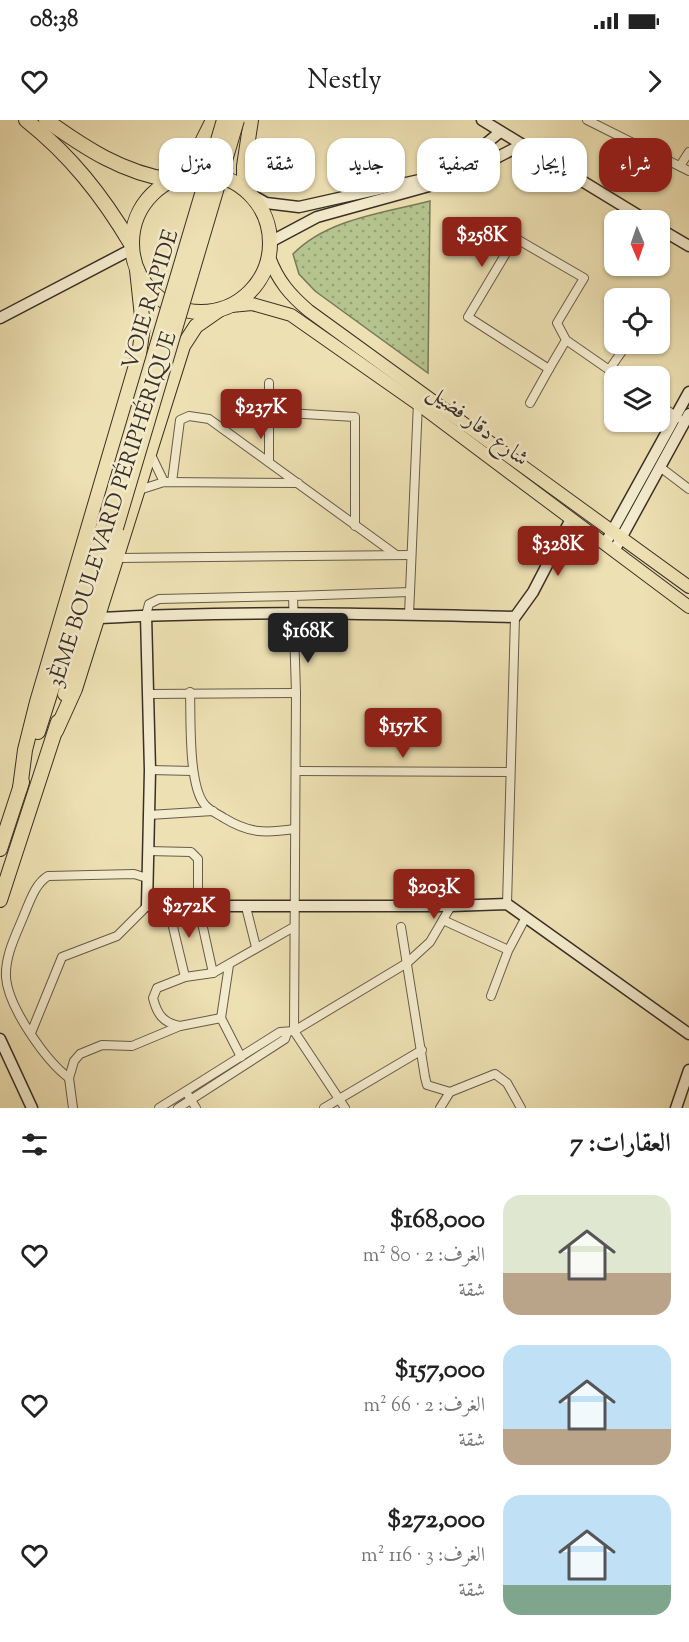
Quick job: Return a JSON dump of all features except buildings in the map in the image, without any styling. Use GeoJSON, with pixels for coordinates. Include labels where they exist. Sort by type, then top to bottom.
{"type":"FeatureCollection","features":[{"type":"Feature","properties":{"kind":"highway"},"geometry":{"type":"LineString","coordinates":[[26,120],[61,149],[92,183],[132,247],[137,270],[147,287],[165,302],[180,309],[199,312],[225,308],[257,284],[269,257],[270,229],[263,211],[249,192]]}},
{"type":"Feature","properties":{"kind":"highway"},"geometry":{"type":"LineString","coordinates":[[46,120],[100,156],[131,171],[159,176]]}},
{"type":"Feature","properties":{"kind":"highway"},"geometry":{"type":"LineString","coordinates":[[204,138],[213,120]]}},
{"type":"Feature","properties":{"kind":"highway","name":"VOIE RAPIDE"},"geometry":{"type":"LineString","coordinates":[[110,526],[224,120]]}},
{"type":"Feature","properties":{"kind":"highway","name":"VOIE RAPIDE"},"geometry":{"type":"LineString","coordinates":[[110,526],[237,120]]}},
{"type":"Feature","properties":{"kind":"highway"},"geometry":{"type":"LineString","coordinates":[[248,138],[251,120]]}},
{"type":"Feature","properties":{"kind":"highway"},"geometry":{"type":"LineString","coordinates":[[132,247],[138,213],[152,194],[159,189]]}},
{"type":"Feature","properties":{"kind":"highway","name":"3ÈME BOULEVARD PÉRIPHÉRIQUE"},"geometry":{"type":"LineString","coordinates":[[20,788],[25,750],[37,702],[139,355],[142,306],[137,270]]}},
{"type":"Feature","properties":{"kind":"highway","name":"3ÈME BOULEVARD PÉRIPHÉRIQUE"},"geometry":{"type":"LineString","coordinates":[[56,731],[75,689],[99,618],[183,346],[196,326],[225,308]]}},
{"type":"Feature","properties":{"kind":"highway","name":"3ÈME BOULEVARD PÉRIPHÉRIQUE"},"geometry":{"type":"LineString","coordinates":[[0,900],[56,731],[110,526]]}},
{"type":"Feature","properties":{"kind":"highway","name":"3ÈME BOULEVARD PÉRIPHÉRIQUE"},"geometry":{"type":"LineString","coordinates":[[0,849],[110,526]]}},
{"type":"Feature","properties":{"kind":"main road","name":"شارع دقار فضيل"},"geometry":{"type":"LineString","coordinates":[[269,257],[289,294],[689,586]]}},
{"type":"Feature","properties":{"kind":"main road","name":"شارع دقار فضيل"},"geometry":{"type":"LineString","coordinates":[[225,308],[252,304],[291,315],[418,404],[689,607]]}},
{"type":"Feature","properties":{"kind":"street"},"geometry":{"type":"LineString","coordinates":[[482,120],[512,139]]}},
{"type":"Feature","properties":{"kind":"street"},"geometry":{"type":"LineString","coordinates":[[587,120],[689,171]]}},
{"type":"Feature","properties":{"kind":"street"},"geometry":{"type":"LineString","coordinates":[[405,186],[450,170],[474,155],[500,132]]}},
{"type":"Feature","properties":{"kind":"street"},"geometry":{"type":"LineString","coordinates":[[405,189],[458,178],[512,150]]}},
{"type":"Feature","properties":{"kind":"street"},"geometry":{"type":"LineString","coordinates":[[680,166],[689,152]]}},
{"type":"Feature","properties":{"kind":"street"},"geometry":{"type":"LineString","coordinates":[[587,185],[629,210]]}},
{"type":"Feature","properties":{"kind":"street"},"geometry":{"type":"LineString","coordinates":[[250,192],[266,202],[299,207],[388,192]]}},
{"type":"Feature","properties":{"kind":"street"},"geometry":{"type":"LineString","coordinates":[[270,242],[310,220],[388,192]]}},
{"type":"Feature","properties":{"kind":"street"},"geometry":{"type":"LineString","coordinates":[[670,235],[689,246]]}},
{"type":"Feature","properties":{"kind":"street"},"geometry":{"type":"LineString","coordinates":[[549,369],[468,317],[514,238],[584,278],[557,322],[566,340],[604,367]]}},
{"type":"Feature","properties":{"kind":"street"},"geometry":{"type":"LineString","coordinates":[[0,318],[132,247]]}},
{"type":"Feature","properties":{"kind":"street"},"geometry":{"type":"LineString","coordinates":[[530,403],[566,340]]}},
{"type":"Feature","properties":{"kind":"street"},"geometry":{"type":"LineString","coordinates":[[268,383],[269,462]]}},
{"type":"Feature","properties":{"kind":"street"},"geometry":{"type":"LineString","coordinates":[[409,614],[418,390]]}},
{"type":"Feature","properties":{"kind":"street"},"geometry":{"type":"LineString","coordinates":[[609,547],[660,467],[683,417],[689,392]]}},
{"type":"Feature","properties":{"kind":"street"},"geometry":{"type":"LineString","coordinates":[[270,412],[355,417],[355,526]]}},
{"type":"Feature","properties":{"kind":"street"},"geometry":{"type":"LineString","coordinates":[[168,482],[177,430],[183,417],[209,419],[395,554]]}},
{"type":"Feature","properties":{"kind":"street"},"geometry":{"type":"LineString","coordinates":[[617,534],[683,417]]}},
{"type":"Feature","properties":{"kind":"street"},"geometry":{"type":"LineString","coordinates":[[151,455],[168,482]]}},
{"type":"Feature","properties":{"kind":"street"},"geometry":{"type":"LineString","coordinates":[[660,467],[689,489]]}},
{"type":"Feature","properties":{"kind":"street"},"geometry":{"type":"LineString","coordinates":[[137,491],[168,482],[298,483]]}},
{"type":"Feature","properties":{"kind":"street"},"geometry":{"type":"LineString","coordinates":[[507,904],[515,617],[533,592],[571,519]]}},
{"type":"Feature","properties":{"kind":"street"},"geometry":{"type":"LineString","coordinates":[[118,558],[411,555]]}},
{"type":"Feature","properties":{"kind":"street"},"geometry":{"type":"LineString","coordinates":[[31,1033],[62,957],[117,936],[147,906],[150,770],[146,615],[149,604],[159,599],[410,592]]}},
{"type":"Feature","properties":{"kind":"street"},"geometry":{"type":"LineString","coordinates":[[293,596],[296,771],[291,1032],[345,1108]]}},
{"type":"Feature","properties":{"kind":"street"},"geometry":{"type":"LineString","coordinates":[[99,618],[146,615],[409,614],[515,617]]}},
{"type":"Feature","properties":{"kind":"street"},"geometry":{"type":"LineString","coordinates":[[190,692],[193,771],[204,804],[237,826],[264,833],[295,829]]}},
{"type":"Feature","properties":{"kind":"street"},"geometry":{"type":"LineString","coordinates":[[148,694],[296,693]]}},
{"type":"Feature","properties":{"kind":"street"},"geometry":{"type":"LineString","coordinates":[[150,770],[193,771]]}},
{"type":"Feature","properties":{"kind":"street"},"geometry":{"type":"LineString","coordinates":[[296,771],[510,772]]}},
{"type":"Feature","properties":{"kind":"street"},"geometry":{"type":"LineString","coordinates":[[149,815],[213,812]]}},
{"type":"Feature","properties":{"kind":"street"},"geometry":{"type":"LineString","coordinates":[[148,851],[196,854],[198,904],[213,972]]}},
{"type":"Feature","properties":{"kind":"street"},"geometry":{"type":"LineString","coordinates":[[69,1078],[44,1055],[8,989],[6,968],[13,942],[42,880],[48,876],[123,874],[147,878]]}},
{"type":"Feature","properties":{"kind":"street"},"geometry":{"type":"LineString","coordinates":[[147,906],[507,904],[689,1034]]}},
{"type":"Feature","properties":{"kind":"street"},"geometry":{"type":"LineString","coordinates":[[168,906],[185,977]]}},
{"type":"Feature","properties":{"kind":"street"},"geometry":{"type":"LineString","coordinates":[[178,1108],[285,1039],[291,1032],[407,963],[430,942],[451,906]]}},
{"type":"Feature","properties":{"kind":"street"},"geometry":{"type":"LineString","coordinates":[[246,907],[256,947]]}},
{"type":"Feature","properties":{"kind":"street"},"geometry":{"type":"LineString","coordinates":[[491,996],[508,951],[526,917]]}},
{"type":"Feature","properties":{"kind":"street"},"geometry":{"type":"LineString","coordinates":[[443,920],[504,948]]}},
{"type":"Feature","properties":{"kind":"street"},"geometry":{"type":"LineString","coordinates":[[401,927],[427,1085],[450,1092]]}},
{"type":"Feature","properties":{"kind":"street"},"geometry":{"type":"LineString","coordinates":[[180,1026],[167,1024],[160,1016],[155,1006],[153,992],[157,988],[185,977],[213,972],[229,965],[256,947],[292,928]]}},
{"type":"Feature","properties":{"kind":"street"},"geometry":{"type":"LineString","coordinates":[[229,965],[221,1018],[240,1057]]}},
{"type":"Feature","properties":{"kind":"street"},"geometry":{"type":"LineString","coordinates":[[73,1108],[69,1078],[74,1061],[80,1054],[95,1046],[132,1046],[180,1026],[221,1018]]}},
{"type":"Feature","properties":{"kind":"street"},"geometry":{"type":"LineString","coordinates":[[159,1108],[280,1032],[291,1032]]}},
{"type":"Feature","properties":{"kind":"street"},"geometry":{"type":"LineString","coordinates":[[0,1039],[32,1108]]}},
{"type":"Feature","properties":{"kind":"street"},"geometry":{"type":"LineString","coordinates":[[324,1108],[422,1050]]}},
{"type":"Feature","properties":{"kind":"street"},"geometry":{"type":"LineString","coordinates":[[676,1108],[689,1070]]}},
{"type":"Feature","properties":{"kind":"street"},"geometry":{"type":"LineString","coordinates":[[440,1108],[450,1092],[495,1074],[507,1083],[521,1108]]}},
{"type":"Feature","properties":{"kind":"street"},"geometry":{"type":"LineString","coordinates":[[186,1092],[196,1108]]}},
{"type":"Feature","properties":{"kind":"green space"},"geometry":{"type":"Polygon","coordinates":[[[430,201],[428,373],[315,291],[299,274],[293,254],[307,242],[339,225],[430,201]]]}}]}
